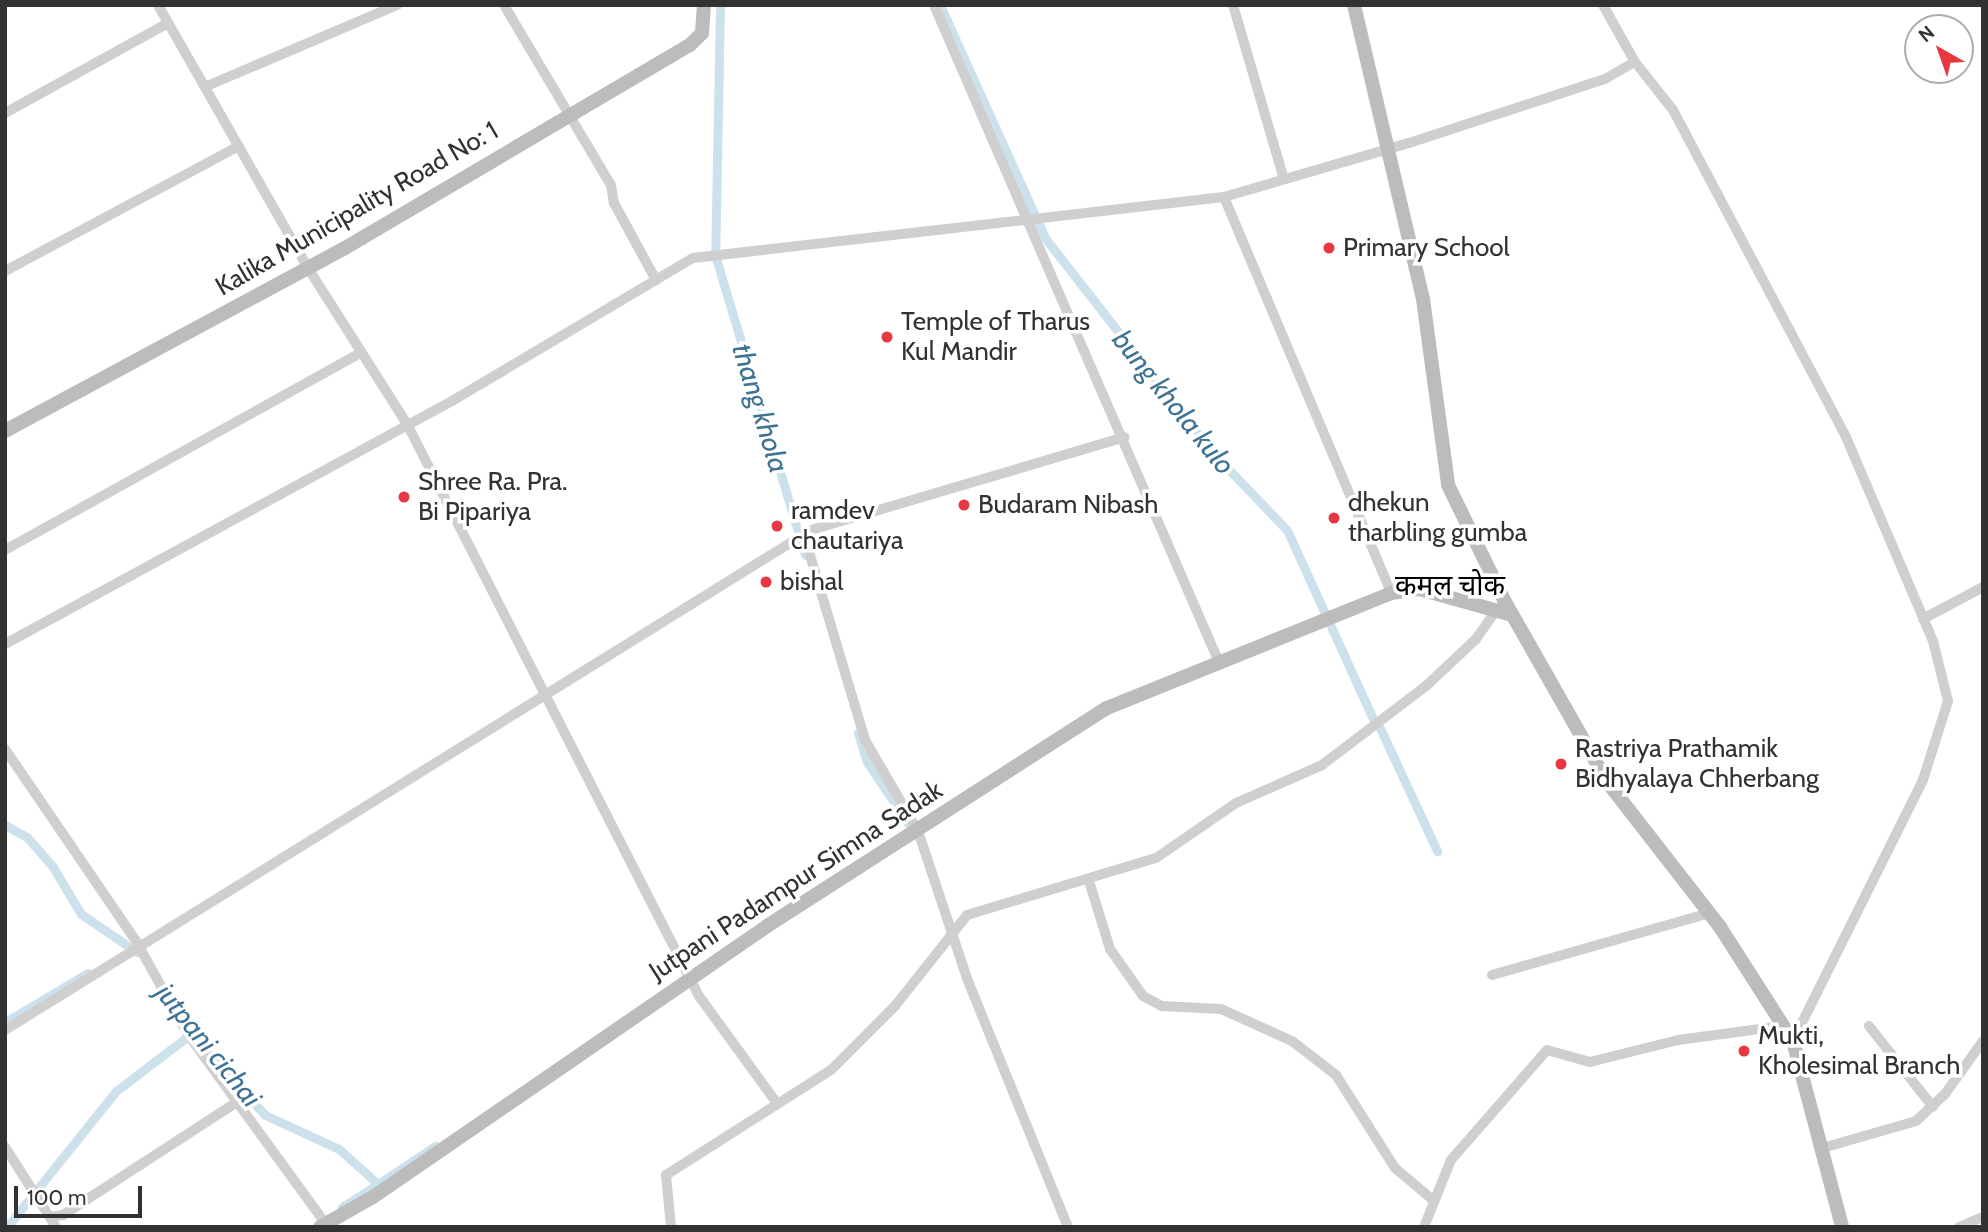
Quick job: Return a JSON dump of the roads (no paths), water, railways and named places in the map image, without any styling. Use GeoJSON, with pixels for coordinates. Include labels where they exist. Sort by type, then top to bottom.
{"type":"FeatureCollection","features":[{"type":"Feature","properties":{"kind":"street"},"geometry":{"type":"LineString","coordinates":[[158,5],[207,86],[308,268],[407,424],[547,691],[715,1022],[776,1102]]}},
{"type":"Feature","properties":{"kind":"street"},"geometry":{"type":"LineString","coordinates":[[207,86],[397,5]]}},
{"type":"Feature","properties":{"kind":"street"},"geometry":{"type":"LineString","coordinates":[[504,5],[567,117],[611,185],[614,204],[656,280]]}},
{"type":"Feature","properties":{"kind":"street","name":"Kalika Municipality Road No: 1"},"geometry":{"type":"LineString","coordinates":[[5,431],[308,268],[690,45],[702,33],[704,5]]}},
{"type":"Feature","properties":{"kind":"street"},"geometry":{"type":"LineString","coordinates":[[934,5],[1032,219],[1219,660]]}},
{"type":"Feature","properties":{"kind":"street"},"geometry":{"type":"LineString","coordinates":[[1233,5],[1283,176]]}},
{"type":"Feature","properties":{"kind":"street"},"geometry":{"type":"LineString","coordinates":[[1354,5],[1423,299],[1448,485],[1512,615],[1608,783],[1709,913],[1793,1041],[1826,1147],[1842,1227]]}},
{"type":"Feature","properties":{"kind":"street"},"geometry":{"type":"LineString","coordinates":[[1603,5],[1635,62],[1673,110],[1846,438],[1923,619],[1948,701],[1923,780],[1793,1041]]}},
{"type":"Feature","properties":{"kind":"street"},"geometry":{"type":"LineString","coordinates":[[5,113],[168,23]]}},
{"type":"Feature","properties":{"kind":"street"},"geometry":{"type":"LineString","coordinates":[[5,644],[407,424],[693,258],[706,259],[1224,197],[1283,176],[1389,149],[1605,79],[1635,62]]}},
{"type":"Feature","properties":{"kind":"street"},"geometry":{"type":"LineString","coordinates":[[5,271],[239,146]]}},
{"type":"Feature","properties":{"kind":"street"},"geometry":{"type":"LineString","coordinates":[[1224,197],[1391,593]]}},
{"type":"Feature","properties":{"kind":"street"},"geometry":{"type":"LineString","coordinates":[[5,550],[362,352]]}},
{"type":"Feature","properties":{"kind":"street"},"geometry":{"type":"LineString","coordinates":[[5,1030],[547,691],[800,538],[1124,437]]}},
{"type":"Feature","properties":{"kind":"street"},"geometry":{"type":"LineString","coordinates":[[800,538],[865,740],[918,831],[955,928],[968,981],[1068,1227]]}},
{"type":"Feature","properties":{"kind":"street"},"geometry":{"type":"LineString","coordinates":[[1923,619],[1983,587]]}},
{"type":"Feature","properties":{"kind":"street","name":"Jutpani Padampur Simna Sadak"},"geometry":{"type":"LineString","coordinates":[[323,1225],[689,973],[918,831],[1085,720],[1219,660],[1391,593],[1419,589],[1512,615]]}},
{"type":"Feature","properties":{"kind":"street"},"geometry":{"type":"LineString","coordinates":[[671,1227],[666,1175],[776,1102],[801,1092],[862,1042],[955,928],[982,905],[1089,881],[1156,858],[1243,799],[1322,765],[1426,686],[1476,639],[1496,610]]}},
{"type":"Feature","properties":{"kind":"street"},"geometry":{"type":"LineString","coordinates":[[5,749],[138,945],[204,1054],[323,1225]]}},
{"type":"Feature","properties":{"kind":"street"},"geometry":{"type":"LineString","coordinates":[[1089,881],[1110,949],[1143,996],[1162,1006],[1221,1009],[1292,1041],[1336,1075],[1395,1168],[1433,1200]]}},
{"type":"Feature","properties":{"kind":"street"},"geometry":{"type":"LineString","coordinates":[[1492,975],[1709,913]]}},
{"type":"Feature","properties":{"kind":"street"},"geometry":{"type":"LineString","coordinates":[[1424,1227],[1451,1160],[1547,1050],[1590,1062],[1678,1040],[1781,1026]]}},
{"type":"Feature","properties":{"kind":"street"},"geometry":{"type":"LineString","coordinates":[[1869,1026],[1933,1107]]}},
{"type":"Feature","properties":{"kind":"street"},"geometry":{"type":"LineString","coordinates":[[1826,1147],[1892,1130],[1933,1107],[1983,1041]]}},
{"type":"Feature","properties":{"kind":"street"},"geometry":{"type":"LineString","coordinates":[[5,1147],[53,1222],[237,1102]]}},
{"type":"Feature","properties":{"kind":"street"},"geometry":{"type":"LineString","coordinates":[[1959,1227],[1983,1217]]}},
{"type":"Feature","properties":{"kind":"waterway","name":"thang khola"},"geometry":{"type":"LineString","coordinates":[[720,5],[715,255],[805,555]]}},
{"type":"Feature","properties":{"kind":"waterway","name":"bung khola kulo"},"geometry":{"type":"LineString","coordinates":[[940,5],[1045,238],[1214,454],[1287,530],[1373,719]]}},
{"type":"Feature","properties":{"kind":"waterway","name":"bung khola kulo"},"geometry":{"type":"LineString","coordinates":[[1380,728],[1437,851]]}},
{"type":"Feature","properties":{"kind":"waterway","name":"thang khola"},"geometry":{"type":"LineString","coordinates":[[858,733],[867,762],[910,826]]}},
{"type":"Feature","properties":{"kind":"waterway","name":"jutpani cichai"},"geometry":{"type":"LineString","coordinates":[[5,825],[27,837],[53,867],[81,914],[137,952]]}},
{"type":"Feature","properties":{"kind":"waterway"},"geometry":{"type":"LineString","coordinates":[[5,1022],[88,973]]}},
{"type":"Feature","properties":{"kind":"waterway"},"geometry":{"type":"LineString","coordinates":[[7,1227],[116,1091],[192,1033]]}},
{"type":"Feature","properties":{"kind":"waterway","name":"jutpani cichai"},"geometry":{"type":"LineString","coordinates":[[205,1050],[265,1115],[339,1149],[378,1184],[342,1207]]}},
{"type":"Feature","properties":{"kind":"waterway"},"geometry":{"type":"LineString","coordinates":[[378,1184],[435,1146]]}},
{"type":"Feature","properties":{"kind":"place","name":"Primary School"},"geometry":{"type":"Point","coordinates":[1329,248]}},
{"type":"Feature","properties":{"kind":"place","name":"Temple of Tharus Kul Mandir"},"geometry":{"type":"Point","coordinates":[887,337]}},
{"type":"Feature","properties":{"kind":"place","name":"Shree Ra. Pra. Bi Pipariya"},"geometry":{"type":"Point","coordinates":[404,497]}},
{"type":"Feature","properties":{"kind":"place","name":"Budaram Nibash"},"geometry":{"type":"Point","coordinates":[964,505]}},
{"type":"Feature","properties":{"kind":"place","name":"dhekun tharbling gumba"},"geometry":{"type":"Point","coordinates":[1334,518]}},
{"type":"Feature","properties":{"kind":"place","name":"ramdev chautariya"},"geometry":{"type":"Point","coordinates":[777,526]}},
{"type":"Feature","properties":{"kind":"place","name":"bishal"},"geometry":{"type":"Point","coordinates":[766,582]}},
{"type":"Feature","properties":{"kind":"place","name":"Rastriya Prathamik Bidhyalaya Chherbang"},"geometry":{"type":"Point","coordinates":[1561,764]}},
{"type":"Feature","properties":{"kind":"place","name":"Mukti, Kholesimal Branch"},"geometry":{"type":"Point","coordinates":[1744,1051]}},
{"type":"Feature","properties":{"kind":"district","name":"कमल चोक"},"geometry":{"type":"Point","coordinates":[1450,585]}}]}
